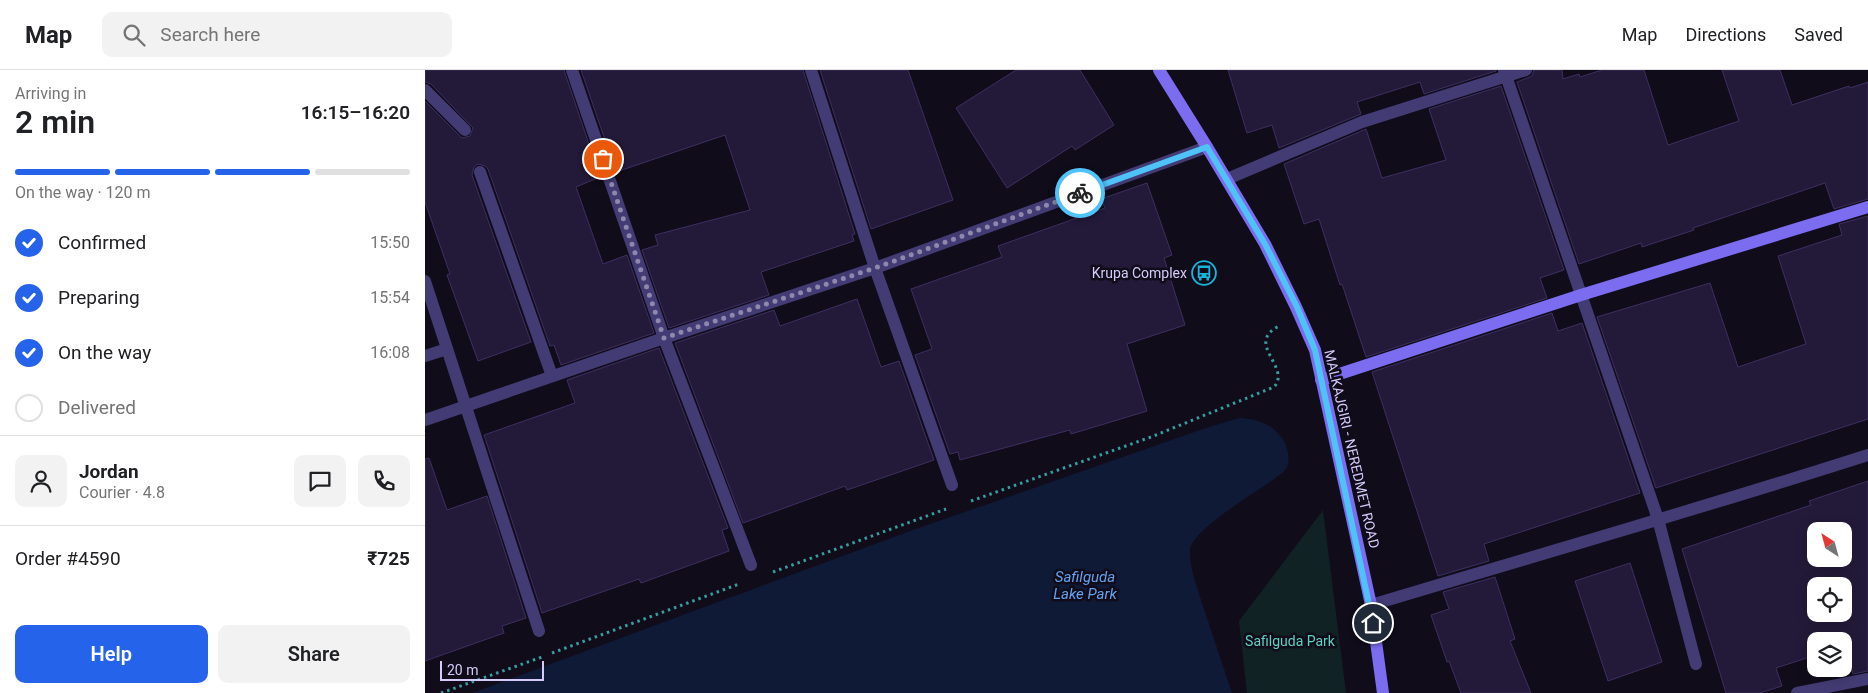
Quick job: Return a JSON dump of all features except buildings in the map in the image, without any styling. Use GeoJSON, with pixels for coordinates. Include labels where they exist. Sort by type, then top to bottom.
{"type":"FeatureCollection","features":[{"type":"Feature","properties":{"kind":"main road","name":"MALKAJGIRI - NEREDMET ROAD"},"geometry":{"type":"LineString","coordinates":[[1159,70],[1265,244],[1315,350],[1371,606],[1383,693]]}},
{"type":"Feature","properties":{"kind":"main road"},"geometry":{"type":"LineString","coordinates":[[1321,380],[1581,295],[1868,207]]}},
{"type":"Feature","properties":{"kind":"street"},"geometry":{"type":"LineString","coordinates":[[572,70],[664,338],[751,565]]}},
{"type":"Feature","properties":{"kind":"street"},"geometry":{"type":"LineString","coordinates":[[811,70],[875,268],[952,485]]}},
{"type":"Feature","properties":{"kind":"street"},"geometry":{"type":"LineString","coordinates":[[1227,179],[1362,122],[1505,73],[1526,70]]}},
{"type":"Feature","properties":{"kind":"street"},"geometry":{"type":"LineString","coordinates":[[1505,73],[1658,519],[1696,664]]}},
{"type":"Feature","properties":{"kind":"street"},"geometry":{"type":"LineString","coordinates":[[425,90],[465,130]]}},
{"type":"Feature","properties":{"kind":"street"},"geometry":{"type":"LineString","coordinates":[[425,420],[875,268],[1207,147]]}},
{"type":"Feature","properties":{"kind":"street"},"geometry":{"type":"LineString","coordinates":[[480,172],[552,376]]}},
{"type":"Feature","properties":{"kind":"street"},"geometry":{"type":"LineString","coordinates":[[425,281],[539,631]]}},
{"type":"Feature","properties":{"kind":"street"},"geometry":{"type":"LineString","coordinates":[[425,356],[447,349]]}},
{"type":"Feature","properties":{"kind":"street"},"geometry":{"type":"LineString","coordinates":[[1371,606],[1736,497],[1868,455]]}},
{"type":"Feature","properties":{"kind":"street"},"geometry":{"type":"LineString","coordinates":[[1797,693],[1868,679]]}},
{"type":"Feature","properties":{"kind":"path"},"geometry":{"type":"LineString","coordinates":[[965,503],[1151,437],[1274,387],[1278,382],[1279,376],[1265,343],[1266,335],[1270,330],[1299,314]]}},
{"type":"Feature","properties":{"kind":"path"},"geometry":{"type":"LineString","coordinates":[[770,573],[947,509]]}},
{"type":"Feature","properties":{"kind":"path"},"geometry":{"type":"LineString","coordinates":[[441,693],[742,583]]}},
{"type":"Feature","properties":{"kind":"green space","name":"Safilguda Park"},"geometry":{"type":"Polygon","coordinates":[[[1323,510],[1346,693],[1247,693],[1239,621],[1323,510]]]}},
{"type":"Feature","properties":{"kind":"water","name":"Safilguda Lake Park"},"geometry":{"type":"Polygon","coordinates":[[[1239,418],[1258,421],[1268,425],[1278,433],[1287,448],[1289,460],[1287,467],[1282,473],[1211,523],[1193,542],[1190,550],[1194,578],[1232,693],[472,693],[913,530],[1239,418]]]}},
{"type":"Feature","properties":{"kind":"way so far"},"geometry":{"type":"LineString","coordinates":[[603,159],[664,338],[875,268],[1080,193]]}},
{"type":"Feature","properties":{"kind":"place","name":"Krupa Complex"},"geometry":{"type":"Point","coordinates":[1204,273]}},
{"type":"Feature","properties":{"kind":"route"},"geometry":{"type":"LineString","coordinates":[[1080,193],[1207,147],[1265,244],[1297,307],[1315,350],[1371,606],[1373,623]]}}]}
